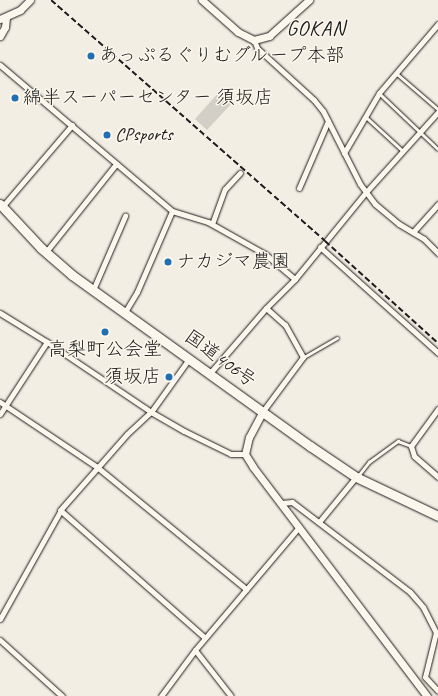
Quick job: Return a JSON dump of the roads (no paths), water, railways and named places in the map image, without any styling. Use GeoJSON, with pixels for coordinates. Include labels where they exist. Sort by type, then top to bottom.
{"type":"FeatureCollection","features":[{"type":"Feature","properties":{"kind":"highway","name":"国道406号"},"geometry":{"type":"LineString","coordinates":[[1,205],[46,252],[93,290],[263,411],[356,477],[438,516]]}},
{"type":"Feature","properties":{"kind":"street"},"geometry":{"type":"LineString","coordinates":[[0,36],[5,27],[3,19],[20,10],[30,0]]}},
{"type":"Feature","properties":{"kind":"street"},"geometry":{"type":"LineString","coordinates":[[202,0],[238,32],[254,40],[269,36],[301,10],[309,0]]}},
{"type":"Feature","properties":{"kind":"street"},"geometry":{"type":"LineString","coordinates":[[300,0],[301,10]]}},
{"type":"Feature","properties":{"kind":"street"},"geometry":{"type":"LineString","coordinates":[[344,153],[366,117],[378,93],[438,24]]}},
{"type":"Feature","properties":{"kind":"street"},"geometry":{"type":"LineString","coordinates":[[254,40],[257,48],[314,100],[328,121],[366,192],[375,204],[399,224],[424,239],[438,253]]}},
{"type":"Feature","properties":{"kind":"street"},"geometry":{"type":"LineString","coordinates":[[0,65],[172,211],[212,224],[264,254],[295,279]]}},
{"type":"Feature","properties":{"kind":"street"},"geometry":{"type":"LineString","coordinates":[[210,373],[266,308],[295,279],[366,192],[438,112]]}},
{"type":"Feature","properties":{"kind":"street"},"geometry":{"type":"LineString","coordinates":[[299,188],[328,121]]}},
{"type":"Feature","properties":{"kind":"street"},"geometry":{"type":"LineString","coordinates":[[1,205],[72,125]]}},
{"type":"Feature","properties":{"kind":"street"},"geometry":{"type":"LineString","coordinates":[[46,252],[116,164]]}},
{"type":"Feature","properties":{"kind":"street"},"geometry":{"type":"LineString","coordinates":[[212,224],[225,189],[240,173]]}},
{"type":"Feature","properties":{"kind":"street"},"geometry":{"type":"LineString","coordinates":[[413,232],[438,204]]}},
{"type":"Feature","properties":{"kind":"street"},"geometry":{"type":"LineString","coordinates":[[125,312],[137,292],[172,211]]}},
{"type":"Feature","properties":{"kind":"street"},"geometry":{"type":"LineString","coordinates":[[93,290],[125,216]]}},
{"type":"Feature","properties":{"kind":"street"},"geometry":{"type":"LineString","coordinates":[[320,247],[438,353]]}},
{"type":"Feature","properties":{"kind":"street"},"geometry":{"type":"LineString","coordinates":[[266,308],[285,325],[303,357],[263,411],[249,437],[246,454],[253,467],[427,696]]}},
{"type":"Feature","properties":{"kind":"street"},"geometry":{"type":"LineString","coordinates":[[0,314],[47,342],[151,412],[184,431],[231,454],[246,454]]}},
{"type":"Feature","properties":{"kind":"street"},"geometry":{"type":"LineString","coordinates":[[0,414],[47,342]]}},
{"type":"Feature","properties":{"kind":"street"},"geometry":{"type":"LineString","coordinates":[[0,619],[60,510],[74,492],[127,434],[151,412],[190,358]]}},
{"type":"Feature","properties":{"kind":"street"},"geometry":{"type":"LineString","coordinates":[[0,402],[97,467],[246,589]]}},
{"type":"Feature","properties":{"kind":"street"},"geometry":{"type":"LineString","coordinates":[[438,409],[411,446],[414,456],[438,477]]}},
{"type":"Feature","properties":{"kind":"street"},"geometry":{"type":"LineString","coordinates":[[319,522],[356,477]]}},
{"type":"Feature","properties":{"kind":"street"},"geometry":{"type":"LineString","coordinates":[[281,503],[292,502],[410,592],[423,607],[437,633],[425,677],[438,691]]}},
{"type":"Feature","properties":{"kind":"street"},"geometry":{"type":"LineString","coordinates":[[60,510],[205,638]]}},
{"type":"Feature","properties":{"kind":"street"},"geometry":{"type":"LineString","coordinates":[[161,696],[195,650],[299,527]]}},
{"type":"Feature","properties":{"kind":"street"},"geometry":{"type":"LineString","coordinates":[[0,640],[62,696]]}},
{"type":"Feature","properties":{"kind":"street"},"geometry":{"type":"LineString","coordinates":[[195,650],[230,696]]}},
{"type":"Feature","properties":{"kind":"lane"},"geometry":{"type":"LineString","coordinates":[[396,73],[438,109]]}},
{"type":"Feature","properties":{"kind":"lane"},"geometry":{"type":"LineString","coordinates":[[378,93],[422,131],[438,149]]}},
{"type":"Feature","properties":{"kind":"lane"},"geometry":{"type":"LineString","coordinates":[[366,117],[403,151]]}},
{"type":"Feature","properties":{"kind":"lane"},"geometry":{"type":"LineString","coordinates":[[303,357],[337,338]]}},
{"type":"Feature","properties":{"kind":"lane"},"geometry":{"type":"LineString","coordinates":[[356,477],[369,462],[398,441],[411,446]]}},
{"type":"Feature","properties":{"kind":"railway"},"geometry":{"type":"LineString","coordinates":[[51,0],[325,241],[438,343]]}},
{"type":"Feature","properties":{"kind":"place","name":"あっぷるぐりむグループ本部"},"geometry":{"type":"Point","coordinates":[91,56]}},
{"type":"Feature","properties":{"kind":"place","name":"綿半スーパーセンター 須坂店"},"geometry":{"type":"Point","coordinates":[15,98]}},
{"type":"Feature","properties":{"kind":"place","name":"CPsports"},"geometry":{"type":"Point","coordinates":[107,135]}},
{"type":"Feature","properties":{"kind":"place","name":"ナカジマ農園"},"geometry":{"type":"Point","coordinates":[168,262]}},
{"type":"Feature","properties":{"kind":"place","name":"高梨町公会堂"},"geometry":{"type":"Point","coordinates":[105,332]}},
{"type":"Feature","properties":{"kind":"place","name":"須坂店"},"geometry":{"type":"Point","coordinates":[169,377]}},
{"type":"Feature","properties":{"kind":"district","name":"GOKAN"},"geometry":{"type":"Point","coordinates":[316,28]}}]}
